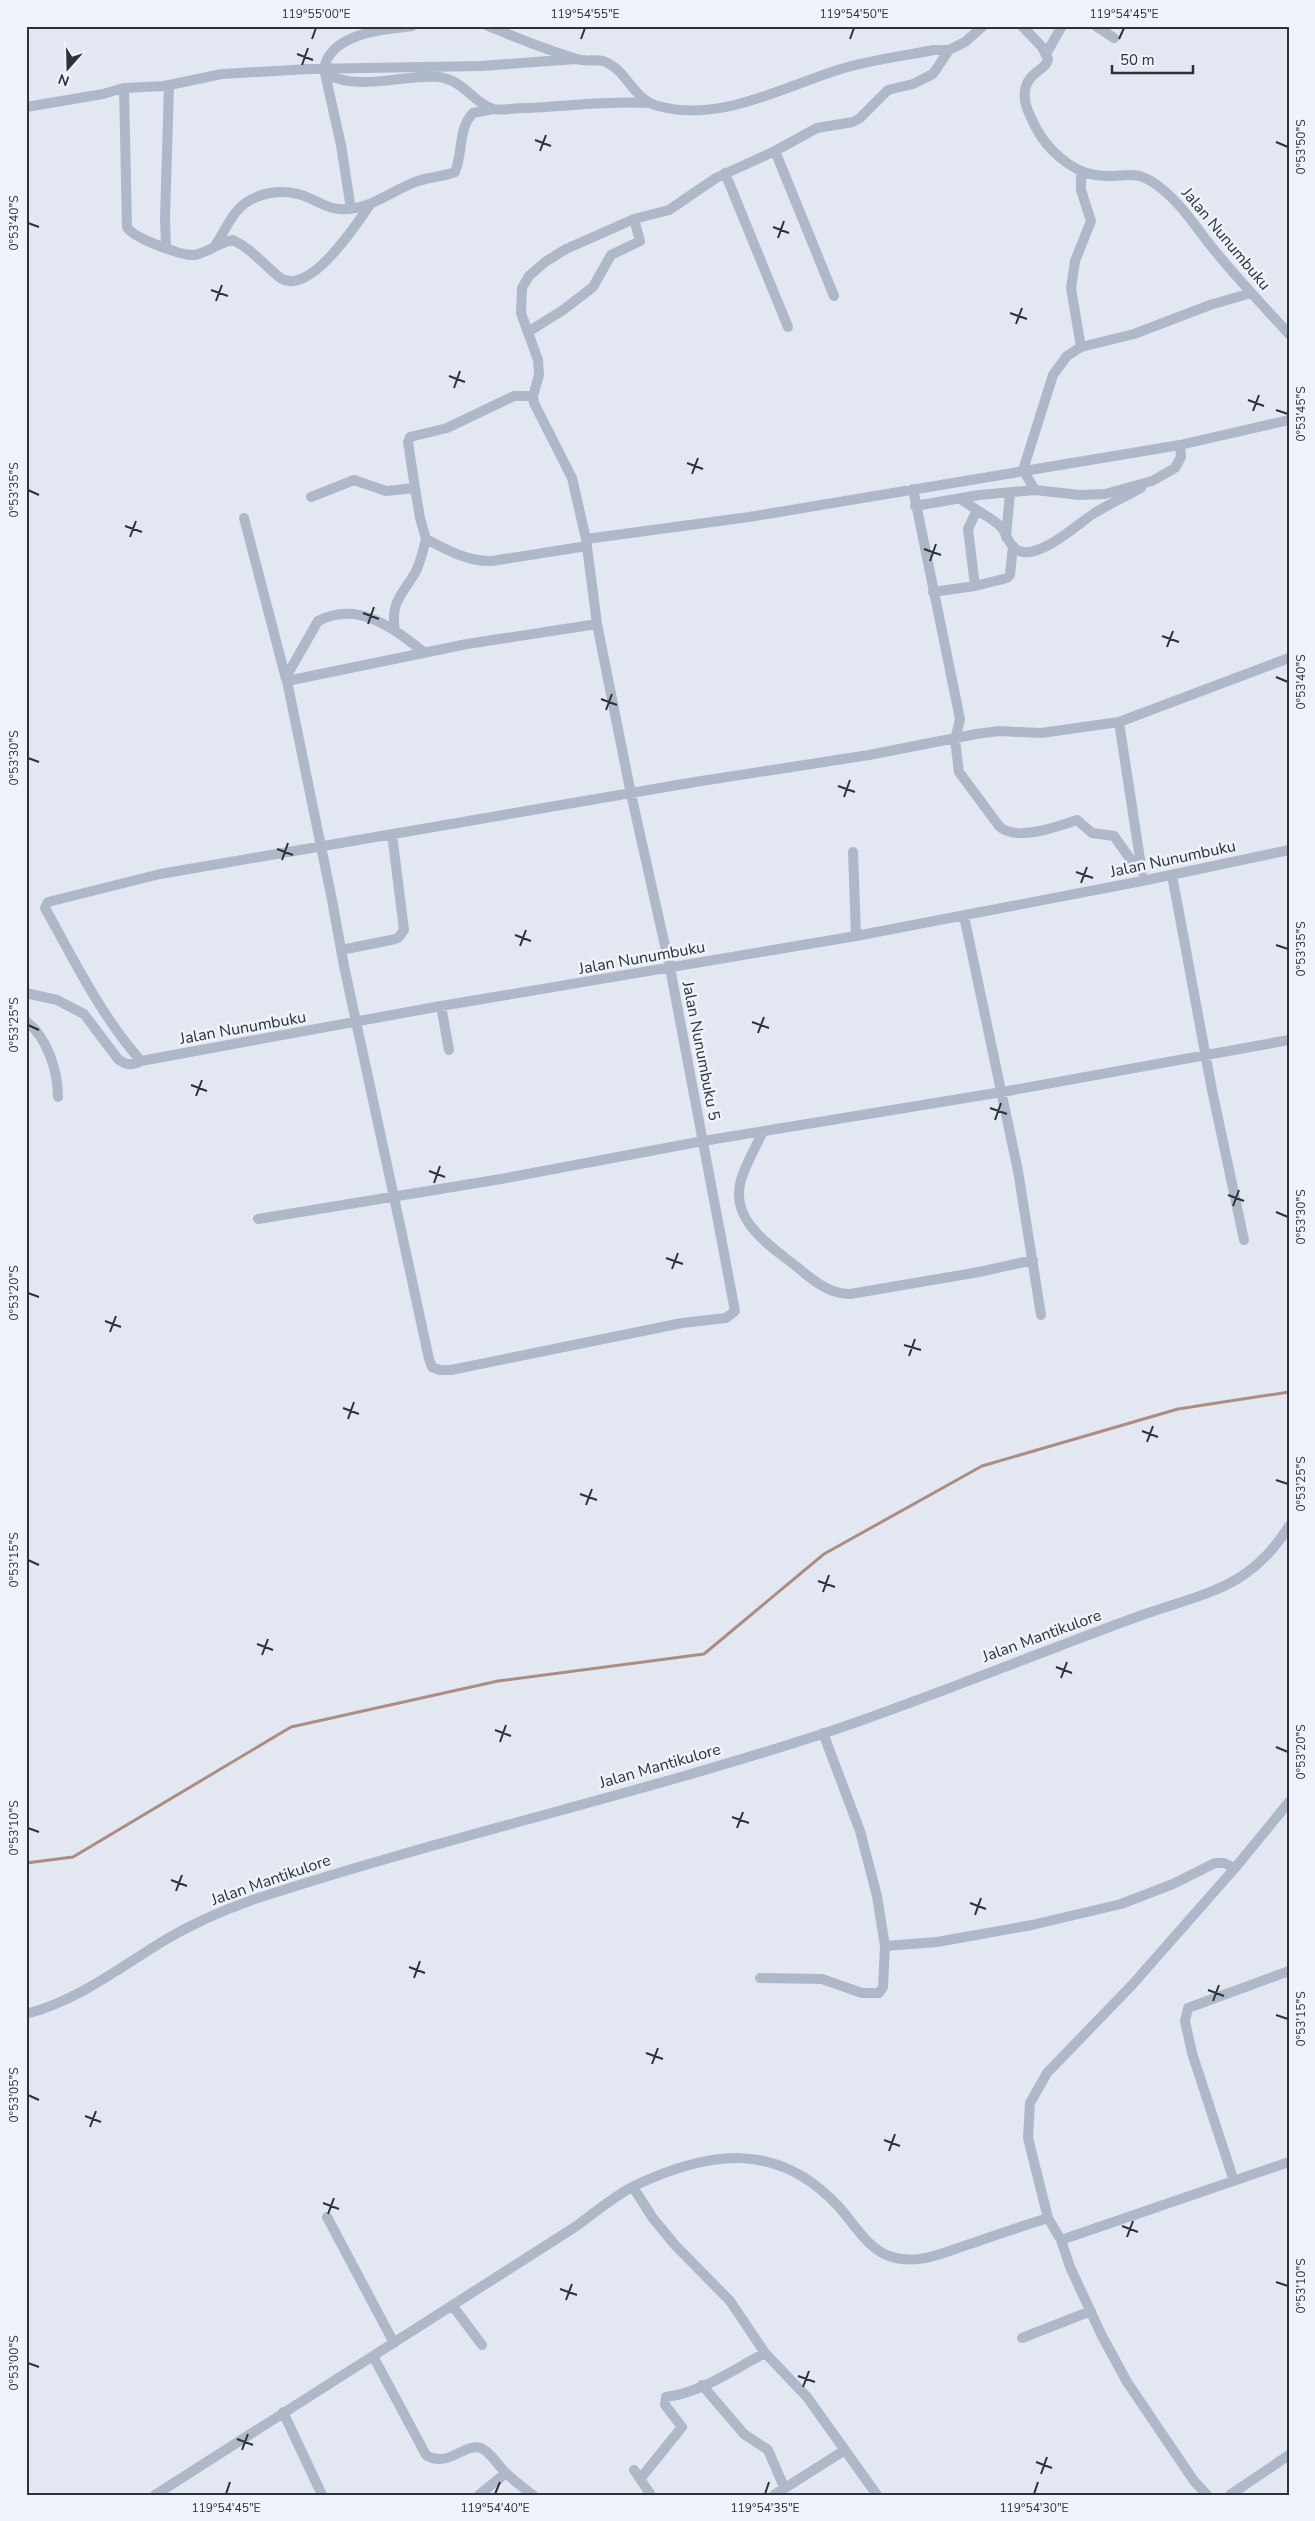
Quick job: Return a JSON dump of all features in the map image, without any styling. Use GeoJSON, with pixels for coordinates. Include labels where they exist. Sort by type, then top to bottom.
{"type":"FeatureCollection","features":[{"type":"Feature","properties":{"kind":"street"},"geometry":{"type":"LineString","coordinates":[[351,209],[341,145],[325,72],[329,54],[347,41],[371,32],[412,26]]}},
{"type":"Feature","properties":{"kind":"street"},"geometry":{"type":"LineString","coordinates":[[488,26],[576,59]]}},
{"type":"Feature","properties":{"kind":"street"},"geometry":{"type":"LineString","coordinates":[[216,244],[236,211],[252,199],[267,194],[295,193],[329,208],[351,209],[369,206],[414,183],[455,172],[466,121],[472,113],[493,109],[551,108],[624,101],[649,103],[690,111],[707,111],[752,100],[843,68],[934,50],[949,50],[965,42],[983,26]]}},
{"type":"Feature","properties":{"kind":"street"},"geometry":{"type":"LineString","coordinates":[[1022,26],[1036,38],[1046,54],[1062,26]]}},
{"type":"Feature","properties":{"kind":"street"},"geometry":{"type":"LineString","coordinates":[[1096,26],[1114,38]]}},
{"type":"Feature","properties":{"kind":"street"},"geometry":{"type":"LineString","coordinates":[[395,631],[393,611],[398,598],[421,560],[426,539],[420,518],[408,442],[410,437],[447,428],[514,396],[533,396],[539,369],[521,313],[520,303],[522,288],[529,276],[544,262],[566,249],[634,219],[669,210],[725,174],[775,151],[821,126],[853,122],[860,118],[884,92],[924,80],[933,74],[949,50]]}},
{"type":"Feature","properties":{"kind":"street","name":"Jalan Nunumbuku"},"geometry":{"type":"LineString","coordinates":[[1046,54],[1047,64],[1031,75],[1024,91],[1026,107],[1040,136],[1058,156],[1081,171],[1096,175],[1144,175],[1152,181],[1180,205],[1251,293],[1289,334]]}},
{"type":"Feature","properties":{"kind":"street"},"geometry":{"type":"LineString","coordinates":[[26,107],[103,94],[124,88],[169,85],[222,74],[481,66],[576,59],[603,62],[609,65],[622,75],[634,92],[649,103]]}},
{"type":"Feature","properties":{"kind":"street"},"geometry":{"type":"LineString","coordinates":[[325,72],[346,80],[378,83],[423,77],[444,78],[456,83],[493,109]]}},
{"type":"Feature","properties":{"kind":"street"},"geometry":{"type":"LineString","coordinates":[[166,246],[165,219],[169,85]]}},
{"type":"Feature","properties":{"kind":"street"},"geometry":{"type":"LineString","coordinates":[[124,88],[128,228],[130,233],[139,238],[190,255],[206,251],[216,244],[234,240],[242,244],[280,278],[292,281],[310,275],[326,261],[352,232],[369,206]]}},
{"type":"Feature","properties":{"kind":"street"},"geometry":{"type":"LineString","coordinates":[[775,151],[834,296]]}},
{"type":"Feature","properties":{"kind":"street"},"geometry":{"type":"LineString","coordinates":[[1081,171],[1081,190],[1091,222],[1076,261],[1071,288],[1081,348]]}},
{"type":"Feature","properties":{"kind":"street"},"geometry":{"type":"LineString","coordinates":[[725,174],[788,327]]}},
{"type":"Feature","properties":{"kind":"street"},"geometry":{"type":"LineString","coordinates":[[528,332],[564,310],[593,287],[612,255],[640,241],[634,219]]}},
{"type":"Feature","properties":{"kind":"street"},"geometry":{"type":"LineString","coordinates":[[1035,490],[1023,470],[1053,375],[1067,356],[1081,348],[1134,334],[1210,305],[1251,293]]}},
{"type":"Feature","properties":{"kind":"street","name":"Jalan Nunumbuku 5"},"geometry":{"type":"LineString","coordinates":[[395,1196],[429,1359],[432,1367],[440,1370],[451,1370],[682,1323],[726,1318],[734,1314],[735,1308],[731,1284],[670,968],[631,794],[597,624],[586,543],[572,478],[534,403],[533,396]]}},
{"type":"Feature","properties":{"kind":"street"},"geometry":{"type":"LineString","coordinates":[[426,539],[454,553],[479,562],[1180,445],[1289,420]]}},
{"type":"Feature","properties":{"kind":"street"},"geometry":{"type":"LineString","coordinates":[[960,498],[976,512],[999,526],[1009,542],[1023,552],[1048,545],[1093,514],[1178,464],[1181,457],[1180,445]]}},
{"type":"Feature","properties":{"kind":"street"},"geometry":{"type":"LineString","coordinates":[[311,497],[354,480],[386,491],[415,488]]}},
{"type":"Feature","properties":{"kind":"street"},"geometry":{"type":"LineString","coordinates":[[915,506],[960,498],[1035,490],[1051,493],[1105,494],[1152,481]]}},
{"type":"Feature","properties":{"kind":"street"},"geometry":{"type":"LineString","coordinates":[[913,489],[960,719],[955,740],[959,772],[1007,832],[1023,834],[1077,820],[1092,833],[1114,836],[1131,860],[1142,868]]}},
{"type":"Feature","properties":{"kind":"street"},"geometry":{"type":"LineString","coordinates":[[933,592],[975,586],[1009,576],[1010,493]]}},
{"type":"Feature","properties":{"kind":"street"},"geometry":{"type":"LineString","coordinates":[[975,586],[968,529],[976,512]]}},
{"type":"Feature","properties":{"kind":"street"},"geometry":{"type":"LineString","coordinates":[[244,518],[286,679],[341,950],[395,1196]]}},
{"type":"Feature","properties":{"kind":"street"},"geometry":{"type":"LineString","coordinates":[[286,679],[313,628],[318,621],[324,618],[365,615],[395,631],[425,653]]}},
{"type":"Feature","properties":{"kind":"street"},"geometry":{"type":"LineString","coordinates":[[286,679],[467,644],[597,624]]}},
{"type":"Feature","properties":{"kind":"street"},"geometry":{"type":"LineString","coordinates":[[140,1061],[119,1036],[76,964],[46,908],[46,903],[160,874],[999,731],[1041,733],[1119,722],[1289,658]]}},
{"type":"Feature","properties":{"kind":"street"},"geometry":{"type":"LineString","coordinates":[[1119,722],[1142,868],[1142,881]]}},
{"type":"Feature","properties":{"kind":"street"},"geometry":{"type":"LineString","coordinates":[[341,950],[398,938],[404,930],[392,834]]}},
{"type":"Feature","properties":{"kind":"street","name":"Jalan Nunumbuku"},"geometry":{"type":"LineString","coordinates":[[26,993],[57,1000],[84,1014],[96,1027],[109,1048],[124,1064],[133,1065],[140,1061],[357,1023],[441,1006],[964,916],[1289,850]]}},
{"type":"Feature","properties":{"kind":"street"},"geometry":{"type":"LineString","coordinates":[[853,852],[856,936]]}},
{"type":"Feature","properties":{"kind":"street"},"geometry":{"type":"LineString","coordinates":[[1172,875],[1205,1055],[1244,1240]]}},
{"type":"Feature","properties":{"kind":"street"},"geometry":{"type":"LineString","coordinates":[[964,916],[1018,1171],[1041,1315]]}},
{"type":"Feature","properties":{"kind":"street"},"geometry":{"type":"LineString","coordinates":[[441,1006],[449,1050]]}},
{"type":"Feature","properties":{"kind":"street"},"geometry":{"type":"LineString","coordinates":[[26,1021],[35,1028],[51,1059],[58,1097]]}},
{"type":"Feature","properties":{"kind":"street"},"geometry":{"type":"LineString","coordinates":[[258,1219],[510,1178],[703,1141],[1002,1092],[1289,1040]]}},
{"type":"Feature","properties":{"kind":"street"},"geometry":{"type":"LineString","coordinates":[[763,1131],[740,1182],[742,1210],[750,1225],[770,1247],[817,1283],[832,1292],[850,1294],[979,1272],[1033,1260]]}},
{"type":"Feature","properties":{"kind":"street","name":"Jalan Mantikulore"},"geometry":{"type":"LineString","coordinates":[[26,2014],[61,2003],[96,1986],[200,1920],[247,1902],[388,1858],[498,1830],[569,1806],[640,1788],[823,1733],[1230,1585],[1260,1563],[1277,1545],[1289,1526]]}},
{"type":"Feature","properties":{"kind":"street"},"geometry":{"type":"LineString","coordinates":[[760,1978],[822,1979],[862,1993],[879,1993],[883,1987],[884,1946],[877,1896],[863,1841],[823,1733]]}},
{"type":"Feature","properties":{"kind":"street"},"geometry":{"type":"LineString","coordinates":[[1207,2495],[1194,2481],[1127,2382],[1091,2311],[1061,2240],[1048,2218],[1028,2138],[1030,2103],[1047,2073],[1132,1985],[1235,1868],[1289,1802]]}},
{"type":"Feature","properties":{"kind":"street"},"geometry":{"type":"LineString","coordinates":[[884,1946],[937,1942],[1048,1922],[1121,1904],[1146,1895],[1215,1863],[1224,1863],[1235,1868]]}},
{"type":"Feature","properties":{"kind":"street"},"geometry":{"type":"LineString","coordinates":[[1234,2181],[1192,2053],[1185,2021],[1186,2014],[1188,2008],[1289,1972]]}},
{"type":"Feature","properties":{"kind":"street"},"geometry":{"type":"LineString","coordinates":[[155,2495],[575,2227],[633,2187],[691,2163],[727,2157],[776,2163],[821,2190],[838,2206],[868,2242],[880,2252],[904,2260],[918,2260],[941,2254],[1048,2218]]}},
{"type":"Feature","properties":{"kind":"street"},"geometry":{"type":"LineString","coordinates":[[1061,2240],[1289,2162]]}},
{"type":"Feature","properties":{"kind":"street"},"geometry":{"type":"LineString","coordinates":[[633,2187],[652,2217],[675,2245],[730,2301],[765,2353],[807,2396],[877,2495]]}},
{"type":"Feature","properties":{"kind":"street"},"geometry":{"type":"LineString","coordinates":[[327,2217],[394,2343]]}},
{"type":"Feature","properties":{"kind":"street"},"geometry":{"type":"LineString","coordinates":[[452,2305],[482,2345]]}},
{"type":"Feature","properties":{"kind":"street"},"geometry":{"type":"LineString","coordinates":[[1022,2338],[1091,2311]]}},
{"type":"Feature","properties":{"kind":"street"},"geometry":{"type":"LineString","coordinates":[[652,2495],[637,2474],[682,2427],[665,2405],[666,2397],[676,2396],[702,2385],[711,2384],[765,2353]]}},
{"type":"Feature","properties":{"kind":"street"},"geometry":{"type":"LineString","coordinates":[[374,2356],[426,2454],[436,2459],[451,2458],[474,2447],[482,2448],[506,2473],[533,2495]]}},
{"type":"Feature","properties":{"kind":"street"},"geometry":{"type":"LineString","coordinates":[[702,2385],[738,2429],[768,2450],[784,2487]]}},
{"type":"Feature","properties":{"kind":"street"},"geometry":{"type":"LineString","coordinates":[[283,2412],[322,2495]]}},
{"type":"Feature","properties":{"kind":"street"},"geometry":{"type":"LineString","coordinates":[[774,2495],[845,2450]]}},
{"type":"Feature","properties":{"kind":"street"},"geometry":{"type":"LineString","coordinates":[[1230,2495],[1289,2455]]}},
{"type":"Feature","properties":{"kind":"street"},"geometry":{"type":"LineString","coordinates":[[479,2495],[506,2473]]}},
{"type":"Feature","properties":{"kind":"waterway"},"geometry":{"type":"LineString","coordinates":[[26,1863],[73,1857],[291,1727],[498,1681],[704,1654],[824,1554],[982,1466],[1178,1409],[1289,1392]]}}]}
